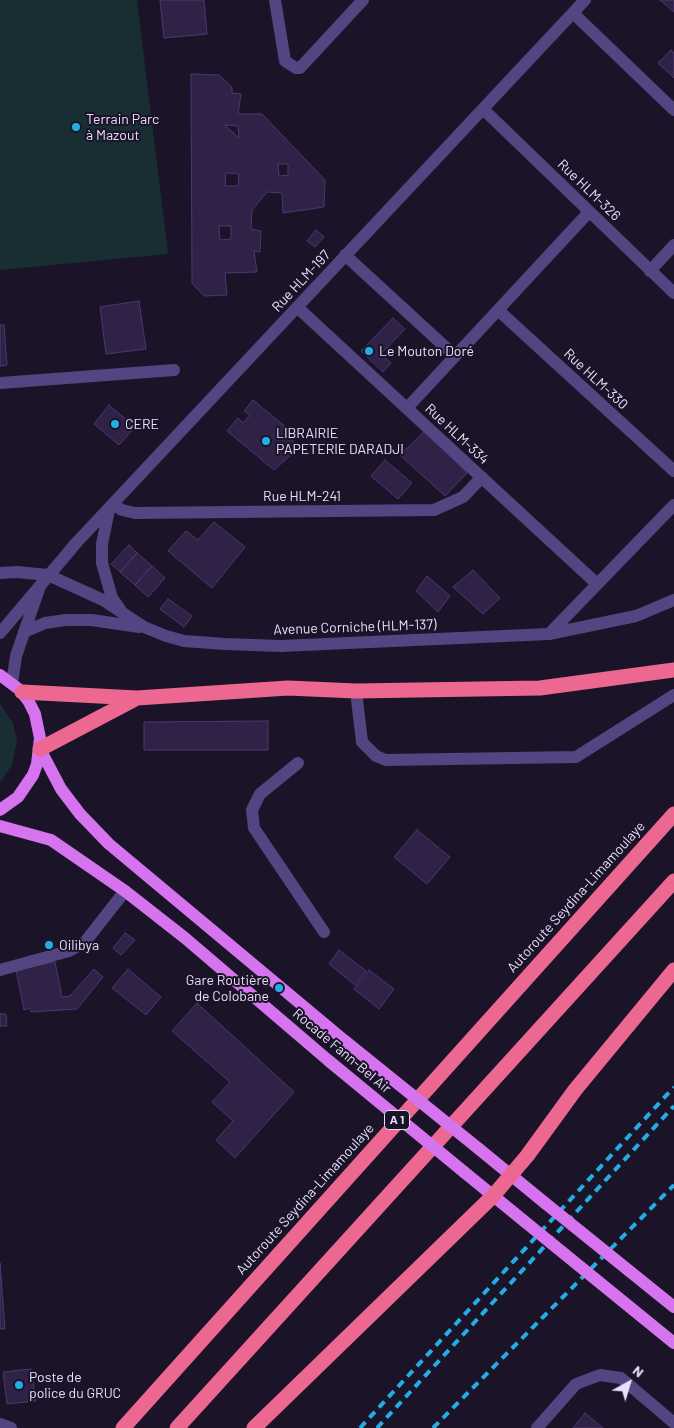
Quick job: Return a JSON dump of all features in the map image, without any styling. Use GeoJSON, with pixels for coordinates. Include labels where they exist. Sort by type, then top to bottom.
{"type":"FeatureCollection","features":[{"type":"Feature","properties":{"kind":"highway"},"geometry":{"type":"LineString","coordinates":[[17,688],[137,698],[288,688],[356,691],[540,688],[674,670]]}},
{"type":"Feature","properties":{"kind":"highway"},"geometry":{"type":"LineString","coordinates":[[40,749],[137,698]]}},
{"type":"Feature","properties":{"kind":"highway","name":"Autoroute Seydina-Limamoulaye"},"geometry":{"type":"LineString","coordinates":[[123,1428],[674,814]]}},
{"type":"Feature","properties":{"kind":"highway"},"geometry":{"type":"LineString","coordinates":[[177,1428],[674,881]]}},
{"type":"Feature","properties":{"kind":"highway"},"geometry":{"type":"LineString","coordinates":[[254,1428],[493,1196],[575,1090],[674,970]]}},
{"type":"Feature","properties":{"kind":"main road"},"geometry":{"type":"LineString","coordinates":[[0,675],[17,688],[35,714],[40,749],[37,764],[27,786],[18,797],[0,810]]}},
{"type":"Feature","properties":{"kind":"main road","name":"Rocade Fann-Bel Air"},"geometry":{"type":"LineString","coordinates":[[40,749],[61,789],[80,814],[110,844],[345,1040],[674,1307]]}},
{"type":"Feature","properties":{"kind":"main road","name":"Rocade Fann-Bel Air"},"geometry":{"type":"LineString","coordinates":[[0,826],[51,840],[125,891],[185,938],[329,1061],[674,1343]]}},
{"type":"Feature","properties":{"kind":"street"},"geometry":{"type":"LineString","coordinates":[[275,0],[285,61],[292,67],[300,68],[363,0]]}},
{"type":"Feature","properties":{"kind":"street","name":"Rue HLM-197"},"geometry":{"type":"LineString","coordinates":[[0,633],[44,580],[111,507],[585,0]]}},
{"type":"Feature","properties":{"kind":"street"},"geometry":{"type":"LineString","coordinates":[[573,13],[674,110]]}},
{"type":"Feature","properties":{"kind":"street","name":"Rue HLM-326"},"geometry":{"type":"LineString","coordinates":[[483,109],[674,294]]}},
{"type":"Feature","properties":{"kind":"street"},"geometry":{"type":"LineString","coordinates":[[407,408],[589,212]]}},
{"type":"Feature","properties":{"kind":"street"},"geometry":{"type":"LineString","coordinates":[[650,270],[674,245]]}},
{"type":"Feature","properties":{"kind":"street"},"geometry":{"type":"LineString","coordinates":[[345,255],[455,356]]}},
{"type":"Feature","properties":{"kind":"street","name":"Rue HLM-334"},"geometry":{"type":"LineString","coordinates":[[297,307],[596,583]]}},
{"type":"Feature","properties":{"kind":"street","name":"Rue HLM-330"},"geometry":{"type":"LineString","coordinates":[[498,310],[674,472]]}},
{"type":"Feature","properties":{"kind":"street"},"geometry":{"type":"LineString","coordinates":[[0,384],[174,370]]}},
{"type":"Feature","properties":{"kind":"street","name":"Rue HLM-241"},"geometry":{"type":"LineString","coordinates":[[111,507],[135,513],[434,510],[463,497],[482,477]]}},
{"type":"Feature","properties":{"kind":"street"},"geometry":{"type":"LineString","coordinates":[[549,634],[596,583],[674,505]]}},
{"type":"Feature","properties":{"kind":"street"},"geometry":{"type":"LineString","coordinates":[[111,507],[102,544],[102,562],[112,598],[122,613]]}},
{"type":"Feature","properties":{"kind":"street","name":"Avenue Corniche (HLM-137)"},"geometry":{"type":"LineString","coordinates":[[0,573],[17,572],[86,591],[144,627],[184,641],[281,646],[549,634],[636,616],[674,600]]}},
{"type":"Feature","properties":{"kind":"street"},"geometry":{"type":"LineString","coordinates":[[17,688],[16,656],[44,580]]}},
{"type":"Feature","properties":{"kind":"street"},"geometry":{"type":"LineString","coordinates":[[24,632],[45,623],[66,620],[92,620],[144,627]]}},
{"type":"Feature","properties":{"kind":"street"},"geometry":{"type":"LineString","coordinates":[[356,691],[362,742],[376,756],[386,760],[576,757],[674,695]]}},
{"type":"Feature","properties":{"kind":"street"},"geometry":{"type":"LineString","coordinates":[[298,763],[260,794],[252,810],[254,828],[324,932]]}},
{"type":"Feature","properties":{"kind":"street"},"geometry":{"type":"LineString","coordinates":[[0,970],[69,951],[85,942],[125,891]]}},
{"type":"Feature","properties":{"kind":"street"},"geometry":{"type":"LineString","coordinates":[[537,1428],[576,1384],[600,1375],[621,1378],[674,1423]]}},
{"type":"Feature","properties":{"kind":"street"},"geometry":{"type":"LineString","coordinates":[[0,1424],[11,1428]]}},
{"type":"Feature","properties":{"kind":"green space","name":"Terrain Parc à Mazout"},"geometry":{"type":"Polygon","coordinates":[[[0,0],[137,0],[168,254],[0,270],[0,0]]]}},
{"type":"Feature","properties":{"kind":"green space"},"geometry":{"type":"Polygon","coordinates":[[[0,704],[13,723],[17,740],[12,765],[0,782],[0,704]]]}},
{"type":"Feature","properties":{"kind":"building"},"geometry":{"type":"Polygon","coordinates":[[[160,0],[204,0],[207,34],[164,38],[160,0]]]}},
{"type":"Feature","properties":{"kind":"building"},"geometry":{"type":"Polygon","coordinates":[[[660,0],[674,0],[674,12],[660,0]]]}},
{"type":"Feature","properties":{"kind":"building"},"geometry":{"type":"Polygon","coordinates":[[[671,50],[674,53],[674,78],[658,63],[671,50]]]}},
{"type":"Feature","properties":{"kind":"building"},"geometry":{"type":"Polygon","coordinates":[[[191,74],[219,75],[232,87],[232,93],[241,94],[238,114],[262,114],[325,180],[324,207],[283,213],[282,193],[267,192],[252,210],[251,229],[261,231],[260,252],[254,251],[257,272],[225,273],[227,295],[204,296],[192,283],[191,74]],[[225,125],[239,138],[238,126],[225,125]],[[278,164],[279,176],[288,175],[288,164],[278,164]],[[226,173],[225,186],[238,186],[239,174],[226,173]],[[219,226],[220,240],[231,239],[231,226],[219,226]]]}},
{"type":"Feature","properties":{"kind":"building"},"geometry":{"type":"Polygon","coordinates":[[[316,230],[324,237],[315,247],[307,241],[316,230]]]}},
{"type":"Feature","properties":{"kind":"building"},"geometry":{"type":"Polygon","coordinates":[[[139,301],[146,349],[106,354],[100,307],[139,301]]]}},
{"type":"Feature","properties":{"kind":"building"},"geometry":{"type":"Polygon","coordinates":[[[393,318],[405,329],[381,354],[391,363],[383,372],[361,351],[393,318]]]}},
{"type":"Feature","properties":{"kind":"building"},"geometry":{"type":"Polygon","coordinates":[[[0,325],[4,325],[7,365],[0,366],[0,325]]]}},
{"type":"Feature","properties":{"kind":"building","name":"LIBRAIRIE PAPETERIE DARADJI"},"geometry":{"type":"Polygon","coordinates":[[[253,400],[293,433],[293,453],[274,470],[227,431],[238,418],[243,423],[250,415],[244,411],[253,400]]]}},
{"type":"Feature","properties":{"kind":"building"},"geometry":{"type":"Polygon","coordinates":[[[109,405],[135,427],[119,445],[94,424],[109,405]]]}},
{"type":"Feature","properties":{"kind":"building"},"geometry":{"type":"Polygon","coordinates":[[[426,430],[467,473],[445,496],[400,455],[426,430]]]}},
{"type":"Feature","properties":{"kind":"building"},"geometry":{"type":"Polygon","coordinates":[[[385,460],[412,483],[398,499],[371,476],[385,460]]]}},
{"type":"Feature","properties":{"kind":"building"},"geometry":{"type":"Polygon","coordinates":[[[214,522],[245,547],[212,588],[168,551],[186,531],[198,540],[214,522]]]}},
{"type":"Feature","properties":{"kind":"building"},"geometry":{"type":"Polygon","coordinates":[[[129,545],[137,553],[120,572],[111,564],[129,545]]]}},
{"type":"Feature","properties":{"kind":"building"},"geometry":{"type":"Polygon","coordinates":[[[137,553],[152,566],[135,585],[120,572],[137,553]]]}},
{"type":"Feature","properties":{"kind":"building"},"geometry":{"type":"Polygon","coordinates":[[[152,566],[165,578],[148,597],[135,585],[152,566]]]}},
{"type":"Feature","properties":{"kind":"building"},"geometry":{"type":"Polygon","coordinates":[[[473,570],[500,598],[483,614],[453,587],[473,570]]]}},
{"type":"Feature","properties":{"kind":"building"},"geometry":{"type":"Polygon","coordinates":[[[427,576],[450,596],[438,612],[416,591],[427,576]]]}},
{"type":"Feature","properties":{"kind":"building"},"geometry":{"type":"Polygon","coordinates":[[[168,599],[192,616],[184,627],[160,609],[168,599]]]}},
{"type":"Feature","properties":{"kind":"building"},"geometry":{"type":"Polygon","coordinates":[[[268,721],[268,750],[144,750],[144,722],[268,721]]]}},
{"type":"Feature","properties":{"kind":"building"},"geometry":{"type":"Polygon","coordinates":[[[417,830],[450,857],[427,884],[394,857],[417,830]]]}},
{"type":"Feature","properties":{"kind":"building"},"geometry":{"type":"Polygon","coordinates":[[[125,933],[135,940],[121,955],[113,948],[125,933]]]}},
{"type":"Feature","properties":{"kind":"building"},"geometry":{"type":"Polygon","coordinates":[[[339,950],[366,971],[355,985],[329,964],[339,950]]]}},
{"type":"Feature","properties":{"kind":"building"},"geometry":{"type":"Polygon","coordinates":[[[55,962],[62,997],[70,996],[94,969],[103,977],[77,1009],[31,1012],[30,1008],[24,1010],[16,970],[55,962]]]}},
{"type":"Feature","properties":{"kind":"building"},"geometry":{"type":"Polygon","coordinates":[[[128,969],[161,997],[146,1015],[112,988],[128,969]]]}},
{"type":"Feature","properties":{"kind":"building"},"geometry":{"type":"Polygon","coordinates":[[[369,970],[394,989],[379,1009],[354,989],[369,970]]]}},
{"type":"Feature","properties":{"kind":"building"},"geometry":{"type":"Polygon","coordinates":[[[197,1003],[294,1092],[235,1158],[216,1140],[233,1121],[212,1102],[230,1082],[172,1031],[197,1003]]]}},
{"type":"Feature","properties":{"kind":"building"},"geometry":{"type":"Polygon","coordinates":[[[0,1014],[6,1014],[7,1026],[0,1026],[0,1014]]]}},
{"type":"Feature","properties":{"kind":"building"},"geometry":{"type":"Polygon","coordinates":[[[0,1263],[5,1329],[0,1329],[0,1263]]]}},
{"type":"Feature","properties":{"kind":"building"},"geometry":{"type":"Polygon","coordinates":[[[31,1369],[36,1401],[7,1404],[3,1372],[31,1369]]]}},
{"type":"Feature","properties":{"kind":"building"},"geometry":{"type":"Polygon","coordinates":[[[585,1413],[603,1428],[573,1428],[585,1413]]]}},
{"type":"Feature","properties":{"kind":"railway"},"geometry":{"type":"LineString","coordinates":[[360,1428],[674,1087]]}},
{"type":"Feature","properties":{"kind":"railway"},"geometry":{"type":"LineString","coordinates":[[377,1428],[674,1106]]}},
{"type":"Feature","properties":{"kind":"railway"},"geometry":{"type":"LineString","coordinates":[[433,1428],[674,1185]]}},
{"type":"Feature","properties":{"kind":"place","name":"Terrain Parc à Mazout"},"geometry":{"type":"Point","coordinates":[76,127]}},
{"type":"Feature","properties":{"kind":"place","name":"Le Mouton Doré"},"geometry":{"type":"Point","coordinates":[369,351]}},
{"type":"Feature","properties":{"kind":"place","name":"CERE"},"geometry":{"type":"Point","coordinates":[115,424]}},
{"type":"Feature","properties":{"kind":"place","name":"LIBRAIRIE PAPETERIE DARADJI"},"geometry":{"type":"Point","coordinates":[266,441]}},
{"type":"Feature","properties":{"kind":"place","name":"Oilibya"},"geometry":{"type":"Point","coordinates":[49,945]}},
{"type":"Feature","properties":{"kind":"place","name":"Gare Routière de Colobane"},"geometry":{"type":"Point","coordinates":[279,988]}},
{"type":"Feature","properties":{"kind":"place","name":"Poste de police du GRUC"},"geometry":{"type":"Point","coordinates":[19,1385]}}]}
